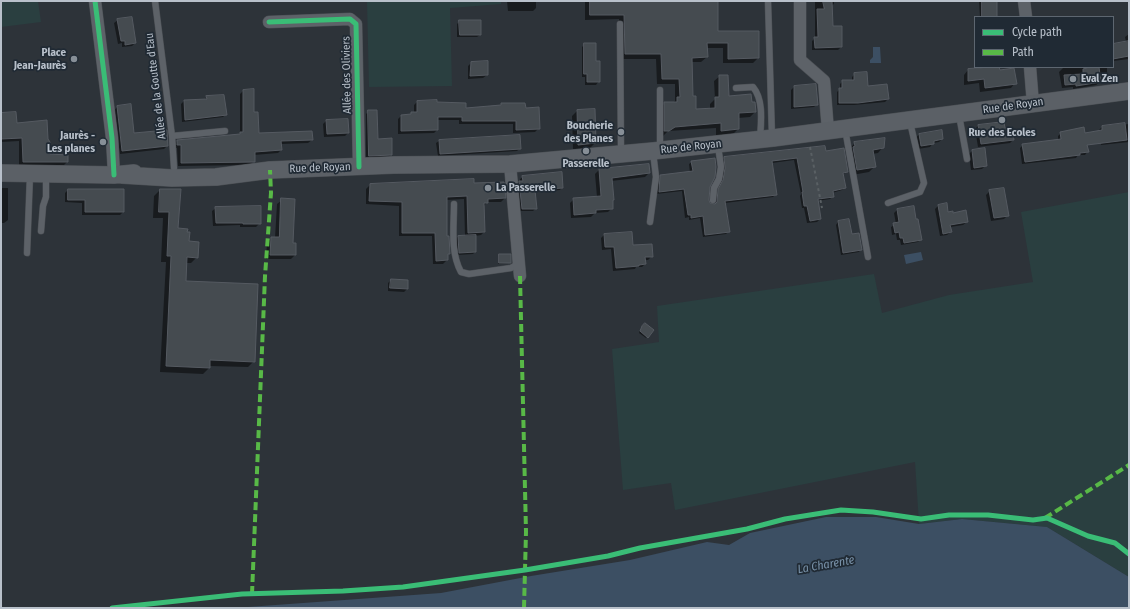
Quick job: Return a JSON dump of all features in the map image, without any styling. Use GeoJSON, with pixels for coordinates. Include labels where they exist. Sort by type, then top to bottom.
{"type":"FeatureCollection","features":[{"type":"Feature","properties":{"kind":"main road","name":"Rue de Royan"},"geometry":{"type":"LineString","coordinates":[[1,173],[118,175],[172,178],[216,177],[270,170],[510,164],[766,139],[1129,91]]}},
{"type":"Feature","properties":{"kind":"main road","name":"Rue de Royan"},"geometry":{"type":"LineString","coordinates":[[118,175],[174,168],[251,172]]}},
{"type":"Feature","properties":{"kind":"street"},"geometry":{"type":"LineString","coordinates":[[95,1],[118,175]]}},
{"type":"Feature","properties":{"kind":"street"},"geometry":{"type":"LineString","coordinates":[[800,1],[800,60],[824,81],[828,131]]}},
{"type":"Feature","properties":{"kind":"street"},"geometry":{"type":"LineString","coordinates":[[1024,1],[1026,16]]}},
{"type":"Feature","properties":{"kind":"street","name":"Allée des Oliviers"},"geometry":{"type":"LineString","coordinates":[[269,22],[350,19],[356,24],[359,167]]}},
{"type":"Feature","properties":{"kind":"street"},"geometry":{"type":"LineString","coordinates":[[1030,68],[1034,104]]}},
{"type":"Feature","properties":{"kind":"street"},"geometry":{"type":"LineString","coordinates":[[510,164],[520,276]]}},
{"type":"Feature","properties":{"kind":"lane","name":"Allée de la Goutte d'Eau"},"geometry":{"type":"LineString","coordinates":[[155,1],[172,136],[174,168]]}},
{"type":"Feature","properties":{"kind":"lane"},"geometry":{"type":"LineString","coordinates":[[766,139],[768,1]]}},
{"type":"Feature","properties":{"kind":"lane"},"geometry":{"type":"LineString","coordinates":[[620,24],[621,154]]}},
{"type":"Feature","properties":{"kind":"lane"},"geometry":{"type":"LineString","coordinates":[[736,88],[753,87],[758,93],[766,139]]}},
{"type":"Feature","properties":{"kind":"lane"},"geometry":{"type":"LineString","coordinates":[[650,222],[656,177],[660,90]]}},
{"type":"Feature","properties":{"kind":"lane"},"geometry":{"type":"LineString","coordinates":[[959,113],[967,159]]}},
{"type":"Feature","properties":{"kind":"lane"},"geometry":{"type":"LineString","coordinates":[[888,203],[920,192],[924,183],[910,120]]}},
{"type":"Feature","properties":{"kind":"lane"},"geometry":{"type":"LineString","coordinates":[[846,129],[868,257]]}},
{"type":"Feature","properties":{"kind":"lane"},"geometry":{"type":"LineString","coordinates":[[172,136],[225,131]]}},
{"type":"Feature","properties":{"kind":"lane"},"geometry":{"type":"LineString","coordinates":[[713,200],[714,188],[719,179],[721,167],[718,144]]}},
{"type":"Feature","properties":{"kind":"lane"},"geometry":{"type":"LineString","coordinates":[[38,173],[46,196],[43,206],[41,231]]}},
{"type":"Feature","properties":{"kind":"lane"},"geometry":{"type":"LineString","coordinates":[[27,253],[38,173]]}},
{"type":"Feature","properties":{"kind":"lane"},"geometry":{"type":"LineString","coordinates":[[454,204],[453,242],[456,263],[461,272],[468,274],[511,268],[519,263]]}},
{"type":"Feature","properties":{"kind":"path"},"geometry":{"type":"LineString","coordinates":[[808,134],[822,208]]}},
{"type":"Feature","properties":{"kind":"green space"},"geometry":{"type":"Polygon","coordinates":[[[1,1],[38,1],[41,22],[1,27],[1,1]]]}},
{"type":"Feature","properties":{"kind":"green space"},"geometry":{"type":"Polygon","coordinates":[[[367,1],[501,1],[501,4],[450,8],[452,86],[369,87],[367,1]]]}},
{"type":"Feature","properties":{"kind":"green space"},"geometry":{"type":"Polygon","coordinates":[[[1129,192],[1129,577],[1047,527],[962,519],[919,524],[915,462],[675,510],[671,483],[623,490],[612,349],[659,342],[657,306],[874,274],[882,313],[949,295],[1033,282],[1021,212],[1129,192]]]}},
{"type":"Feature","properties":{"kind":"water"},"geometry":{"type":"Polygon","coordinates":[[[873,47],[880,47],[881,63],[870,63],[870,60],[873,57],[873,47]]]}},
{"type":"Feature","properties":{"kind":"water"},"geometry":{"type":"Polygon","coordinates":[[[921,252],[923,260],[906,264],[904,255],[921,252]]]}},
{"type":"Feature","properties":{"kind":"water","name":"La Charente"},"geometry":{"type":"Polygon","coordinates":[[[826,517],[876,517],[919,524],[962,519],[1047,527],[1129,577],[1129,608],[234,608],[441,593],[531,576],[630,560],[707,542],[729,545],[750,533],[826,517]]]}},
{"type":"Feature","properties":{"kind":"building"},"geometry":{"type":"Polygon","coordinates":[[[590,1],[718,1],[718,31],[759,31],[759,58],[728,59],[728,43],[707,43],[708,57],[692,58],[693,96],[696,96],[696,109],[715,108],[715,97],[719,97],[719,75],[728,75],[729,96],[751,94],[752,102],[755,102],[756,112],[739,113],[739,129],[721,131],[721,123],[675,127],[669,131],[664,131],[664,102],[677,102],[677,97],[680,97],[679,79],[662,79],[661,54],[625,54],[624,15],[590,15],[590,1]]]}},
{"type":"Feature","properties":{"kind":"building"},"geometry":{"type":"Polygon","coordinates":[[[823,1],[832,1],[833,26],[842,26],[842,47],[815,48],[814,37],[818,37],[817,9],[824,9],[823,1]]]}},
{"type":"Feature","properties":{"kind":"building"},"geometry":{"type":"Polygon","coordinates":[[[982,1],[997,1],[997,16],[982,16],[982,1]]]}},
{"type":"Feature","properties":{"kind":"building"},"geometry":{"type":"Polygon","coordinates":[[[132,17],[136,43],[125,45],[125,41],[121,41],[117,19],[132,17]]]}},
{"type":"Feature","properties":{"kind":"building"},"geometry":{"type":"Polygon","coordinates":[[[459,20],[481,20],[481,35],[460,35],[459,20]]]}},
{"type":"Feature","properties":{"kind":"building"},"geometry":{"type":"Polygon","coordinates":[[[1129,41],[1129,56],[1114,59],[1114,44],[1129,41]]]}},
{"type":"Feature","properties":{"kind":"building"},"geometry":{"type":"Polygon","coordinates":[[[584,43],[596,43],[596,61],[600,61],[600,82],[587,82],[587,74],[584,74],[584,43]]]}},
{"type":"Feature","properties":{"kind":"building"},"geometry":{"type":"Polygon","coordinates":[[[488,61],[488,75],[470,76],[471,62],[488,61]]]}},
{"type":"Feature","properties":{"kind":"building"},"geometry":{"type":"Polygon","coordinates":[[[999,68],[1000,70],[1014,68],[1017,84],[985,88],[984,79],[968,81],[968,69],[999,68]]]}},
{"type":"Feature","properties":{"kind":"building"},"geometry":{"type":"Polygon","coordinates":[[[1099,68],[1101,82],[1076,86],[1076,84],[1065,85],[1064,75],[1083,74],[1083,69],[1099,68]]]}},
{"type":"Feature","properties":{"kind":"building"},"geometry":{"type":"Polygon","coordinates":[[[867,72],[868,86],[887,84],[889,99],[858,103],[839,103],[839,88],[842,88],[842,80],[854,80],[854,73],[867,72]]]}},
{"type":"Feature","properties":{"kind":"building"},"geometry":{"type":"Polygon","coordinates":[[[816,84],[818,105],[794,107],[794,86],[816,84]]]}},
{"type":"Feature","properties":{"kind":"building"},"geometry":{"type":"Polygon","coordinates":[[[254,89],[254,112],[258,112],[259,133],[312,131],[313,140],[281,141],[282,150],[255,152],[255,162],[181,163],[181,145],[177,145],[177,140],[240,134],[240,132],[243,132],[243,90],[254,89]]]}},
{"type":"Feature","properties":{"kind":"building"},"geometry":{"type":"Polygon","coordinates":[[[224,95],[227,115],[185,120],[184,100],[207,99],[206,96],[224,95]]]}},
{"type":"Feature","properties":{"kind":"building"},"geometry":{"type":"Polygon","coordinates":[[[437,100],[437,102],[466,103],[466,108],[501,105],[501,103],[525,103],[526,108],[539,107],[540,129],[516,130],[516,121],[462,121],[462,117],[438,117],[438,130],[401,131],[401,115],[417,112],[417,101],[437,100]]]}},
{"type":"Feature","properties":{"kind":"building"},"geometry":{"type":"Polygon","coordinates":[[[131,104],[134,133],[167,130],[168,146],[122,151],[117,106],[131,104]]]}},
{"type":"Feature","properties":{"kind":"building"},"geometry":{"type":"Polygon","coordinates":[[[595,109],[596,143],[578,145],[577,110],[595,109]]]}},
{"type":"Feature","properties":{"kind":"building"},"geometry":{"type":"Polygon","coordinates":[[[368,110],[377,110],[378,139],[392,138],[392,155],[369,156],[368,110]]]}},
{"type":"Feature","properties":{"kind":"building"},"geometry":{"type":"Polygon","coordinates":[[[16,112],[17,123],[47,120],[50,154],[68,155],[68,162],[23,162],[22,138],[1,139],[1,113],[16,112]]]}},
{"type":"Feature","properties":{"kind":"building"},"geometry":{"type":"Polygon","coordinates":[[[348,119],[349,133],[327,134],[326,120],[348,119]]]}},
{"type":"Feature","properties":{"kind":"building"},"geometry":{"type":"Polygon","coordinates":[[[1004,122],[1005,128],[1012,127],[1014,140],[981,144],[978,125],[1004,122]]]}},
{"type":"Feature","properties":{"kind":"building"},"geometry":{"type":"Polygon","coordinates":[[[1125,123],[1127,140],[1087,145],[1089,152],[1080,153],[1080,155],[1025,162],[1022,144],[1061,139],[1060,132],[1084,127],[1085,133],[1102,130],[1102,126],[1125,123]]]}},
{"type":"Feature","properties":{"kind":"building"},"geometry":{"type":"Polygon","coordinates":[[[942,130],[943,139],[934,141],[934,144],[921,146],[919,134],[942,130]]]}},
{"type":"Feature","properties":{"kind":"building"},"geometry":{"type":"Polygon","coordinates":[[[520,135],[521,149],[440,154],[439,140],[520,135]]]}},
{"type":"Feature","properties":{"kind":"building"},"geometry":{"type":"Polygon","coordinates":[[[885,138],[884,148],[873,150],[876,167],[857,170],[853,147],[855,146],[854,142],[885,138]]]}},
{"type":"Feature","properties":{"kind":"building"},"geometry":{"type":"Polygon","coordinates":[[[825,146],[826,151],[844,148],[848,172],[843,173],[846,188],[833,191],[834,197],[818,199],[821,219],[810,221],[807,206],[804,206],[797,158],[772,161],[777,195],[725,201],[730,232],[705,235],[703,216],[691,218],[691,215],[688,215],[684,189],[659,192],[660,175],[693,171],[691,161],[715,158],[715,177],[710,187],[709,200],[710,203],[715,204],[717,202],[718,189],[723,180],[725,168],[724,157],[825,146]]]}},
{"type":"Feature","properties":{"kind":"building"},"geometry":{"type":"Polygon","coordinates":[[[985,148],[987,166],[974,168],[972,150],[985,148]]]}},
{"type":"Feature","properties":{"kind":"building"},"geometry":{"type":"Polygon","coordinates":[[[649,164],[650,173],[612,178],[614,200],[613,209],[596,210],[596,213],[574,215],[573,198],[601,196],[599,169],[649,164]]]}},
{"type":"Feature","properties":{"kind":"building"},"geometry":{"type":"Polygon","coordinates":[[[562,172],[563,188],[535,190],[537,209],[522,209],[519,181],[523,181],[522,176],[562,172]]]}},
{"type":"Feature","properties":{"kind":"building"},"geometry":{"type":"Polygon","coordinates":[[[474,179],[474,183],[504,182],[506,198],[488,199],[488,203],[484,203],[485,232],[468,233],[467,196],[447,197],[447,236],[449,236],[450,254],[448,254],[448,260],[436,261],[435,233],[402,233],[402,202],[369,201],[370,184],[474,179]]]}},
{"type":"Feature","properties":{"kind":"building"},"geometry":{"type":"Polygon","coordinates":[[[1004,188],[1009,216],[994,218],[989,190],[1004,188]]]}},
{"type":"Feature","properties":{"kind":"building"},"geometry":{"type":"Polygon","coordinates":[[[68,189],[124,189],[124,212],[85,212],[85,200],[68,200],[68,189]]]}},
{"type":"Feature","properties":{"kind":"building"},"geometry":{"type":"Polygon","coordinates":[[[160,189],[181,189],[178,228],[188,229],[187,232],[190,232],[189,241],[199,242],[198,258],[187,257],[186,281],[258,284],[255,362],[210,360],[210,368],[166,366],[171,256],[167,256],[169,212],[159,212],[160,189]]]}},
{"type":"Feature","properties":{"kind":"building"},"geometry":{"type":"Polygon","coordinates":[[[281,198],[295,199],[293,243],[296,243],[296,255],[270,255],[271,237],[279,237],[281,198]]]}},
{"type":"Feature","properties":{"kind":"building"},"geometry":{"type":"Polygon","coordinates":[[[947,203],[948,212],[953,211],[953,213],[966,210],[968,222],[950,225],[952,232],[943,234],[938,205],[947,203]]]}},
{"type":"Feature","properties":{"kind":"building"},"geometry":{"type":"Polygon","coordinates":[[[261,206],[261,224],[216,223],[215,207],[261,206]]]}},
{"type":"Feature","properties":{"kind":"building"},"geometry":{"type":"Polygon","coordinates":[[[914,206],[922,240],[904,243],[903,238],[900,238],[899,232],[895,233],[893,223],[899,222],[897,209],[914,206]]]}},
{"type":"Feature","properties":{"kind":"building"},"geometry":{"type":"Polygon","coordinates":[[[849,219],[852,234],[859,233],[862,250],[843,253],[838,221],[849,219]]]}},
{"type":"Feature","properties":{"kind":"building"},"geometry":{"type":"Polygon","coordinates":[[[632,232],[633,245],[652,244],[653,257],[645,257],[646,264],[616,268],[614,247],[605,247],[604,234],[632,232]]]}},
{"type":"Feature","properties":{"kind":"building"},"geometry":{"type":"Polygon","coordinates":[[[476,235],[476,252],[459,253],[458,236],[476,235]]]}},
{"type":"Feature","properties":{"kind":"building"},"geometry":{"type":"Polygon","coordinates":[[[499,254],[511,254],[511,263],[499,263],[499,254]]]}},
{"type":"Feature","properties":{"kind":"building"},"geometry":{"type":"Polygon","coordinates":[[[391,279],[408,280],[408,289],[390,288],[391,279]]]}},
{"type":"Feature","properties":{"kind":"building"},"geometry":{"type":"Polygon","coordinates":[[[645,323],[654,330],[648,338],[640,331],[645,323]]]}},
{"type":"Feature","properties":{"kind":"marked path"},"geometry":{"type":"LineString","coordinates":[[252,594],[265,276],[271,193],[270,170]]}},
{"type":"Feature","properties":{"kind":"marked path"},"geometry":{"type":"LineString","coordinates":[[520,276],[526,532],[524,608]]}},
{"type":"Feature","properties":{"kind":"marked path"},"geometry":{"type":"LineString","coordinates":[[1045,518],[1129,465]]}},
{"type":"Feature","properties":{"kind":"cycle path"},"geometry":{"type":"LineString","coordinates":[[95,1],[112,138],[114,175]]}},
{"type":"Feature","properties":{"kind":"cycle path"},"geometry":{"type":"LineString","coordinates":[[269,22],[350,19],[356,24],[359,167]]}},
{"type":"Feature","properties":{"kind":"cycle path"},"geometry":{"type":"LineString","coordinates":[[112,608],[242,594],[343,591],[403,587],[525,570],[608,556],[640,548],[747,529],[785,519],[841,510],[873,512],[921,519],[949,515],[988,515],[1033,520],[1047,518],[1088,536],[1115,543],[1129,554]]}},
{"type":"Feature","properties":{"kind":"place","name":"Place Jean-Jaurès"},"geometry":{"type":"Point","coordinates":[74,59]}},
{"type":"Feature","properties":{"kind":"place","name":"Eval Zen"},"geometry":{"type":"Point","coordinates":[1073,79]}},
{"type":"Feature","properties":{"kind":"place","name":"Rue des Ecoles"},"geometry":{"type":"Point","coordinates":[1002,120]}},
{"type":"Feature","properties":{"kind":"place","name":"Boucherie des Planes"},"geometry":{"type":"Point","coordinates":[621,132]}},
{"type":"Feature","properties":{"kind":"place","name":"Jaurès - Les planes"},"geometry":{"type":"Point","coordinates":[103,142]}},
{"type":"Feature","properties":{"kind":"place","name":"Passerelle"},"geometry":{"type":"Point","coordinates":[586,151]}},
{"type":"Feature","properties":{"kind":"place","name":"La Passerelle"},"geometry":{"type":"Point","coordinates":[488,188]}}]}
